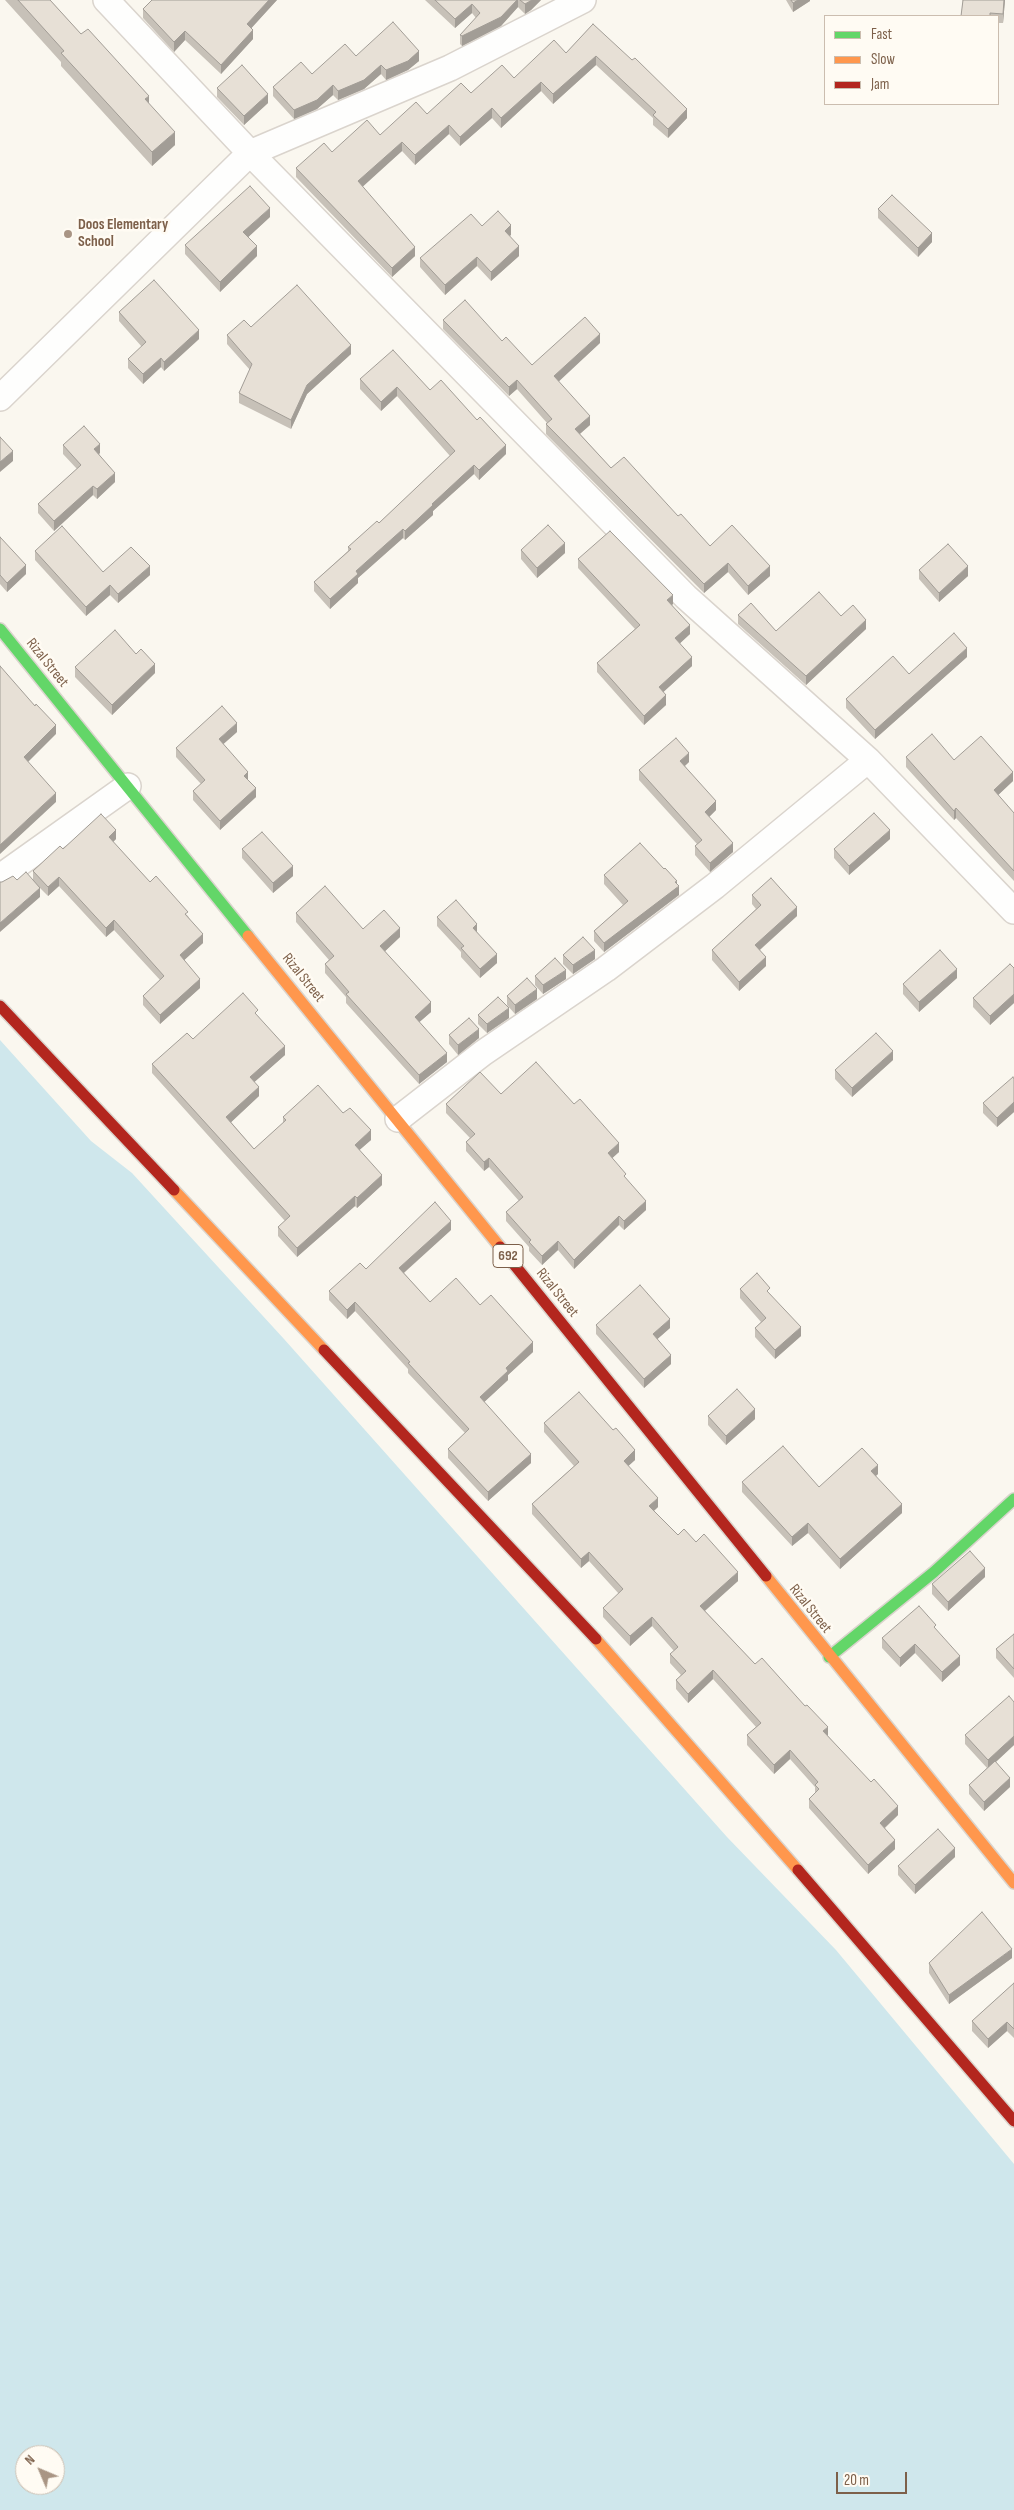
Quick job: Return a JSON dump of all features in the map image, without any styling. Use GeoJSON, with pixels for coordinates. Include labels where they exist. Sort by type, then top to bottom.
{"type":"FeatureCollection","features":[{"type":"Feature","properties":{"kind":"street"},"geometry":{"type":"LineString","coordinates":[[106,0],[250,153],[686,597],[868,760],[1014,911]]}},
{"type":"Feature","properties":{"kind":"street"},"geometry":{"type":"LineString","coordinates":[[0,398],[250,153],[450,68],[583,0]]}},
{"type":"Feature","properties":{"kind":"street","name":"Rizal Street"},"geometry":{"type":"LineString","coordinates":[[0,629],[398,1119],[829,1657],[1014,1883]]}},
{"type":"Feature","properties":{"kind":"street"},"geometry":{"type":"LineString","coordinates":[[398,1119],[483,1053],[621,957],[714,886],[868,760]]}},
{"type":"Feature","properties":{"kind":"street"},"geometry":{"type":"LineString","coordinates":[[0,877],[128,786]]}},
{"type":"Feature","properties":{"kind":"street"},"geometry":{"type":"LineString","coordinates":[[0,1006],[619,1663],[1014,2121]]}},
{"type":"Feature","properties":{"kind":"street"},"geometry":{"type":"LineString","coordinates":[[829,1657],[934,1572],[1014,1499]]}},
{"type":"Feature","properties":{"kind":"water"},"geometry":{"type":"Polygon","coordinates":[[[0,1040],[91,1141],[132,1173],[284,1339],[727,1837],[836,1950],[1014,2164],[1014,2510],[0,2510],[0,1040]]]}},
{"type":"Feature","properties":{"kind":"building"},"geometry":{"type":"Polygon","coordinates":[[[18,0],[50,0],[81,34],[88,29],[149,96],[145,99],[175,132],[152,152],[61,53],[64,51],[18,0]]]}},
{"type":"Feature","properties":{"kind":"building"},"geometry":{"type":"Polygon","coordinates":[[[152,0],[269,0],[247,24],[253,30],[221,65],[185,31],[174,42],[143,9],[152,0]]]}},
{"type":"Feature","properties":{"kind":"building"},"geometry":{"type":"Polygon","coordinates":[[[435,0],[517,0],[501,17],[462,36],[460,35],[480,13],[472,4],[455,19],[435,0]]]}},
{"type":"Feature","properties":{"kind":"building"},"geometry":{"type":"Polygon","coordinates":[[[520,0],[532,0],[525,4],[520,0]]]}},
{"type":"Feature","properties":{"kind":"building"},"geometry":{"type":"Polygon","coordinates":[[[963,0],[1004,0],[1003,14],[961,15],[963,0]]]}},
{"type":"Feature","properties":{"kind":"building"},"geometry":{"type":"Polygon","coordinates":[[[393,22],[419,51],[408,61],[386,70],[381,65],[364,80],[338,91],[333,85],[317,100],[294,110],[273,87],[301,62],[312,74],[345,44],[356,56],[393,22]]]}},
{"type":"Feature","properties":{"kind":"building"},"geometry":{"type":"Polygon","coordinates":[[[593,24],[632,60],[635,58],[687,109],[668,129],[653,115],[656,112],[596,56],[553,94],[541,82],[501,118],[492,108],[460,137],[449,125],[415,155],[402,142],[358,181],[415,247],[392,268],[296,168],[324,143],[332,152],[367,120],[380,135],[416,102],[427,114],[461,83],[471,93],[502,65],[514,78],[554,40],[566,53],[593,24]]]}},
{"type":"Feature","properties":{"kind":"building"},"geometry":{"type":"Polygon","coordinates":[[[242,65],[268,94],[244,116],[217,88],[242,65]]]}},
{"type":"Feature","properties":{"kind":"building"},"geometry":{"type":"Polygon","coordinates":[[[250,186],[270,208],[243,232],[257,246],[220,282],[185,245],[250,186]]]}},
{"type":"Feature","properties":{"kind":"building"},"geometry":{"type":"Polygon","coordinates":[[[892,195],[932,233],[918,248],[878,209],[892,195]]]}},
{"type":"Feature","properties":{"kind":"building"},"geometry":{"type":"Polygon","coordinates":[[[498,211],[511,225],[505,231],[519,246],[491,272],[477,257],[445,285],[420,258],[471,214],[482,226],[498,211]]]}},
{"type":"Feature","properties":{"kind":"building"},"geometry":{"type":"Polygon","coordinates":[[[154,280],[199,330],[164,362],[161,358],[143,374],[128,359],[146,342],[119,312],[154,280]]]}},
{"type":"Feature","properties":{"kind":"building"},"geometry":{"type":"Polygon","coordinates":[[[297,285],[351,345],[307,385],[291,420],[239,393],[252,364],[227,335],[244,320],[251,327],[297,285]]]}},
{"type":"Feature","properties":{"kind":"building"},"geometry":{"type":"Polygon","coordinates":[[[465,300],[502,341],[506,337],[532,365],[585,317],[600,334],[554,376],[590,416],[575,429],[611,468],[624,457],[678,516],[681,514],[710,546],[732,525],[770,566],[748,586],[728,563],[704,584],[546,424],[552,419],[517,380],[509,387],[443,320],[465,300]]]}},
{"type":"Feature","properties":{"kind":"building"},"geometry":{"type":"Polygon","coordinates":[[[393,350],[430,390],[441,380],[477,420],[480,417],[506,445],[479,470],[474,465],[405,531],[403,529],[356,571],[358,574],[330,599],[314,582],[351,549],[348,547],[377,521],[379,523],[455,451],[397,387],[381,402],[360,379],[393,350]]]}},
{"type":"Feature","properties":{"kind":"building"},"geometry":{"type":"Polygon","coordinates":[[[84,426],[100,444],[94,449],[115,473],[97,489],[93,486],[54,521],[38,504],[81,465],[63,445],[84,426]]]}},
{"type":"Feature","properties":{"kind":"building"},"geometry":{"type":"Polygon","coordinates":[[[0,437],[13,451],[0,462],[0,437]]]}},
{"type":"Feature","properties":{"kind":"building"},"geometry":{"type":"Polygon","coordinates":[[[548,525],[565,543],[537,568],[521,550],[548,525]]]}},
{"type":"Feature","properties":{"kind":"building"},"geometry":{"type":"Polygon","coordinates":[[[62,526],[103,572],[131,547],[150,566],[118,594],[110,585],[86,607],[35,551],[62,526]]]}},
{"type":"Feature","properties":{"kind":"building"},"geometry":{"type":"Polygon","coordinates":[[[610,531],[673,595],[667,600],[690,625],[675,638],[692,657],[659,687],[666,695],[644,716],[597,663],[640,625],[578,559],[610,531]]]}},
{"type":"Feature","properties":{"kind":"building"},"geometry":{"type":"Polygon","coordinates":[[[0,537],[26,565],[7,583],[0,575],[0,537]]]}},
{"type":"Feature","properties":{"kind":"building"},"geometry":{"type":"Polygon","coordinates":[[[948,544],[968,566],[939,593],[919,570],[948,544]]]}},
{"type":"Feature","properties":{"kind":"building"},"geometry":{"type":"Polygon","coordinates":[[[819,592],[841,616],[853,605],[866,620],[806,676],[738,615],[751,603],[776,631],[819,592]]]}},
{"type":"Feature","properties":{"kind":"building"},"geometry":{"type":"Polygon","coordinates":[[[115,630],[136,654],[141,649],[155,664],[112,705],[75,667],[115,630]]]}},
{"type":"Feature","properties":{"kind":"building"},"geometry":{"type":"Polygon","coordinates":[[[954,633],[967,648],[875,730],[846,699],[893,656],[909,674],[954,633]]]}},
{"type":"Feature","properties":{"kind":"building"},"geometry":{"type":"Polygon","coordinates":[[[0,666],[35,706],[36,704],[56,725],[24,757],[56,793],[0,845],[0,666]]]}},
{"type":"Feature","properties":{"kind":"building"},"geometry":{"type":"Polygon","coordinates":[[[222,706],[237,723],[219,739],[248,772],[244,776],[256,788],[220,821],[193,791],[205,780],[176,748],[222,706]]]}},
{"type":"Feature","properties":{"kind":"building"},"geometry":{"type":"Polygon","coordinates":[[[932,734],[954,760],[981,736],[1013,772],[994,790],[1014,813],[1014,871],[956,808],[954,811],[906,757],[932,734]]]}},
{"type":"Feature","properties":{"kind":"building"},"geometry":{"type":"Polygon","coordinates":[[[676,738],[689,753],[680,761],[716,801],[705,812],[733,843],[710,863],[695,846],[702,840],[639,770],[676,738]]]}},
{"type":"Feature","properties":{"kind":"building"},"geometry":{"type":"Polygon","coordinates":[[[874,813],[890,830],[849,866],[834,849],[874,813]]]}},
{"type":"Feature","properties":{"kind":"building"},"geometry":{"type":"Polygon","coordinates":[[[101,814],[116,830],[109,837],[150,882],[156,876],[188,912],[185,914],[203,934],[180,955],[200,979],[160,1015],[143,996],[164,976],[114,920],[106,928],[59,877],[48,887],[33,871],[60,846],[63,849],[101,814]]]}},
{"type":"Feature","properties":{"kind":"building"},"geometry":{"type":"Polygon","coordinates":[[[262,832],[293,866],[273,883],[242,849],[262,832]]]}},
{"type":"Feature","properties":{"kind":"building"},"geometry":{"type":"Polygon","coordinates":[[[640,843],[677,881],[675,882],[679,886],[604,943],[594,931],[628,901],[604,875],[640,843]]]}},
{"type":"Feature","properties":{"kind":"building"},"geometry":{"type":"Polygon","coordinates":[[[26,872],[40,888],[0,923],[0,882],[13,876],[17,880],[26,872]]]}},
{"type":"Feature","properties":{"kind":"building"},"geometry":{"type":"Polygon","coordinates":[[[771,878],[797,907],[755,945],[766,957],[739,982],[712,950],[761,905],[752,895],[771,878]]]}},
{"type":"Feature","properties":{"kind":"building"},"geometry":{"type":"Polygon","coordinates":[[[325,886],[363,929],[384,910],[400,928],[380,946],[431,1002],[415,1017],[447,1053],[419,1075],[346,994],[349,992],[325,964],[334,956],[296,913],[325,886]]]}},
{"type":"Feature","properties":{"kind":"building"},"geometry":{"type":"Polygon","coordinates":[[[456,900],[477,924],[473,928],[497,954],[480,969],[461,948],[464,946],[437,917],[456,900]]]}},
{"type":"Feature","properties":{"kind":"building"},"geometry":{"type":"Polygon","coordinates":[[[583,937],[595,950],[573,965],[563,955],[583,937]]]}},
{"type":"Feature","properties":{"kind":"building"},"geometry":{"type":"Polygon","coordinates":[[[940,950],[957,969],[919,1002],[903,984],[940,950]]]}},
{"type":"Feature","properties":{"kind":"building"},"geometry":{"type":"Polygon","coordinates":[[[555,958],[566,970],[543,985],[535,976],[555,958]]]}},
{"type":"Feature","properties":{"kind":"building"},"geometry":{"type":"Polygon","coordinates":[[[1010,964],[1014,968],[1014,994],[990,1016],[973,998],[1010,964]]]}},
{"type":"Feature","properties":{"kind":"building"},"geometry":{"type":"Polygon","coordinates":[[[527,978],[537,989],[515,1005],[507,996],[527,978]]]}},
{"type":"Feature","properties":{"kind":"building"},"geometry":{"type":"Polygon","coordinates":[[[243,993],[258,1010],[255,1013],[285,1046],[250,1077],[259,1087],[226,1117],[254,1149],[286,1120],[283,1117],[318,1085],[343,1113],[350,1108],[371,1130],[355,1145],[382,1175],[357,1198],[355,1196],[297,1248],[278,1227],[290,1216],[152,1064],[187,1033],[193,1039],[243,993]]]}},
{"type":"Feature","properties":{"kind":"building"},"geometry":{"type":"Polygon","coordinates":[[[498,997],[509,1008],[487,1024],[478,1015],[498,997]]]}},
{"type":"Feature","properties":{"kind":"building"},"geometry":{"type":"Polygon","coordinates":[[[469,1018],[479,1029],[458,1045],[449,1035],[469,1018]]]}},
{"type":"Feature","properties":{"kind":"building"},"geometry":{"type":"Polygon","coordinates":[[[876,1033],[893,1051],[852,1088],[835,1070],[876,1033]]]}},
{"type":"Feature","properties":{"kind":"building"},"geometry":{"type":"Polygon","coordinates":[[[536,1062],[574,1104],[580,1099],[619,1143],[608,1153],[626,1174],[624,1176],[646,1201],[624,1221],[619,1216],[574,1260],[558,1241],[542,1256],[529,1242],[531,1240],[506,1212],[523,1197],[489,1158],[484,1162],[466,1142],[475,1134],[446,1104],[480,1072],[501,1094],[536,1062]]]}},
{"type":"Feature","properties":{"kind":"building"},"geometry":{"type":"Polygon","coordinates":[[[1013,1077],[1014,1102],[997,1118],[983,1103],[1013,1077]]]}},
{"type":"Feature","properties":{"kind":"building"},"geometry":{"type":"Polygon","coordinates":[[[435,1202],[451,1221],[399,1268],[430,1302],[456,1278],[480,1305],[491,1295],[533,1342],[506,1368],[508,1371],[480,1397],[531,1454],[488,1492],[448,1449],[469,1429],[355,1302],[347,1310],[329,1291],[360,1263],[366,1269],[435,1202]]]}},
{"type":"Feature","properties":{"kind":"building"},"geometry":{"type":"Polygon","coordinates":[[[757,1273],[770,1288],[767,1291],[801,1327],[775,1350],[755,1328],[766,1318],[740,1289],[757,1273]]]}},
{"type":"Feature","properties":{"kind":"building"},"geometry":{"type":"Polygon","coordinates":[[[640,1285],[670,1319],[653,1334],[671,1355],[644,1379],[596,1325],[640,1285]]]}},
{"type":"Feature","properties":{"kind":"building"},"geometry":{"type":"Polygon","coordinates":[[[737,1389],[755,1409],[726,1436],[708,1416],[737,1389]]]}},
{"type":"Feature","properties":{"kind":"building"},"geometry":{"type":"Polygon","coordinates":[[[579,1392],[613,1430],[616,1428],[635,1450],[624,1461],[658,1498],[649,1506],[678,1535],[684,1529],[696,1542],[704,1534],[738,1572],[700,1606],[755,1664],[762,1658],[805,1706],[807,1705],[828,1727],[823,1731],[871,1782],[874,1779],[898,1806],[880,1823],[895,1840],[868,1865],[809,1799],[819,1789],[815,1785],[818,1782],[790,1750],[774,1765],[747,1735],[761,1723],[713,1670],[688,1694],[676,1680],[686,1671],[670,1654],[678,1647],[652,1617],[630,1636],[603,1608],[623,1589],[589,1552],[581,1559],[532,1504],[579,1462],[544,1423],[579,1392]]]}},
{"type":"Feature","properties":{"kind":"building"},"geometry":{"type":"Polygon","coordinates":[[[783,1446],[819,1487],[862,1448],[878,1465],[871,1471],[902,1504],[840,1559],[808,1523],[792,1537],[742,1482],[783,1446]]]}},
{"type":"Feature","properties":{"kind":"building"},"geometry":{"type":"Polygon","coordinates":[[[970,1551],[985,1568],[948,1602],[932,1584],[970,1551]]]}},
{"type":"Feature","properties":{"kind":"building"},"geometry":{"type":"Polygon","coordinates":[[[919,1606],[936,1625],[934,1627],[960,1656],[942,1672],[915,1644],[900,1658],[882,1638],[919,1606]]]}},
{"type":"Feature","properties":{"kind":"building"},"geometry":{"type":"Polygon","coordinates":[[[1014,1634],[1014,1669],[996,1649],[1014,1634]]]}},
{"type":"Feature","properties":{"kind":"building"},"geometry":{"type":"Polygon","coordinates":[[[1009,1696],[1014,1702],[1014,1736],[988,1760],[965,1735],[1009,1696]]]}},
{"type":"Feature","properties":{"kind":"building"},"geometry":{"type":"Polygon","coordinates":[[[995,1761],[1010,1778],[984,1802],[969,1785],[995,1761]]]}},
{"type":"Feature","properties":{"kind":"building"},"geometry":{"type":"Polygon","coordinates":[[[938,1829],[955,1848],[915,1885],[898,1866],[938,1829]]]}},
{"type":"Feature","properties":{"kind":"building"},"geometry":{"type":"Polygon","coordinates":[[[982,1912],[1012,1949],[949,1995],[929,1963],[982,1912]]]}},
{"type":"Feature","properties":{"kind":"building"},"geometry":{"type":"Polygon","coordinates":[[[1014,1983],[1014,2029],[1007,2022],[988,2039],[972,2021],[1014,1983]]]}},
{"type":"Feature","properties":{"kind":"traffic: fast"},"geometry":{"type":"LineString","coordinates":[[0,629],[248,936]]}},
{"type":"Feature","properties":{"kind":"traffic: fast"},"geometry":{"type":"LineString","coordinates":[[829,1657],[934,1572],[1014,1499]]}},
{"type":"Feature","properties":{"kind":"traffic: slow"},"geometry":{"type":"LineString","coordinates":[[248,936],[500,1247]]}},
{"type":"Feature","properties":{"kind":"traffic: slow"},"geometry":{"type":"LineString","coordinates":[[174,1190],[324,1350]]}},
{"type":"Feature","properties":{"kind":"traffic: slow"},"geometry":{"type":"LineString","coordinates":[[766,1576],[1014,1883]]}},
{"type":"Feature","properties":{"kind":"traffic: slow"},"geometry":{"type":"LineString","coordinates":[[596,1639],[798,1870]]}},
{"type":"Feature","properties":{"kind":"traffic: jam"},"geometry":{"type":"LineString","coordinates":[[0,1006],[174,1190]]}},
{"type":"Feature","properties":{"kind":"traffic: jam"},"geometry":{"type":"LineString","coordinates":[[500,1247],[766,1576]]}},
{"type":"Feature","properties":{"kind":"traffic: jam"},"geometry":{"type":"LineString","coordinates":[[324,1350],[596,1639]]}},
{"type":"Feature","properties":{"kind":"traffic: jam"},"geometry":{"type":"LineString","coordinates":[[798,1870],[1014,2121]]}},
{"type":"Feature","properties":{"kind":"place","name":"Doos Elementary School"},"geometry":{"type":"Point","coordinates":[68,234]}}]}
